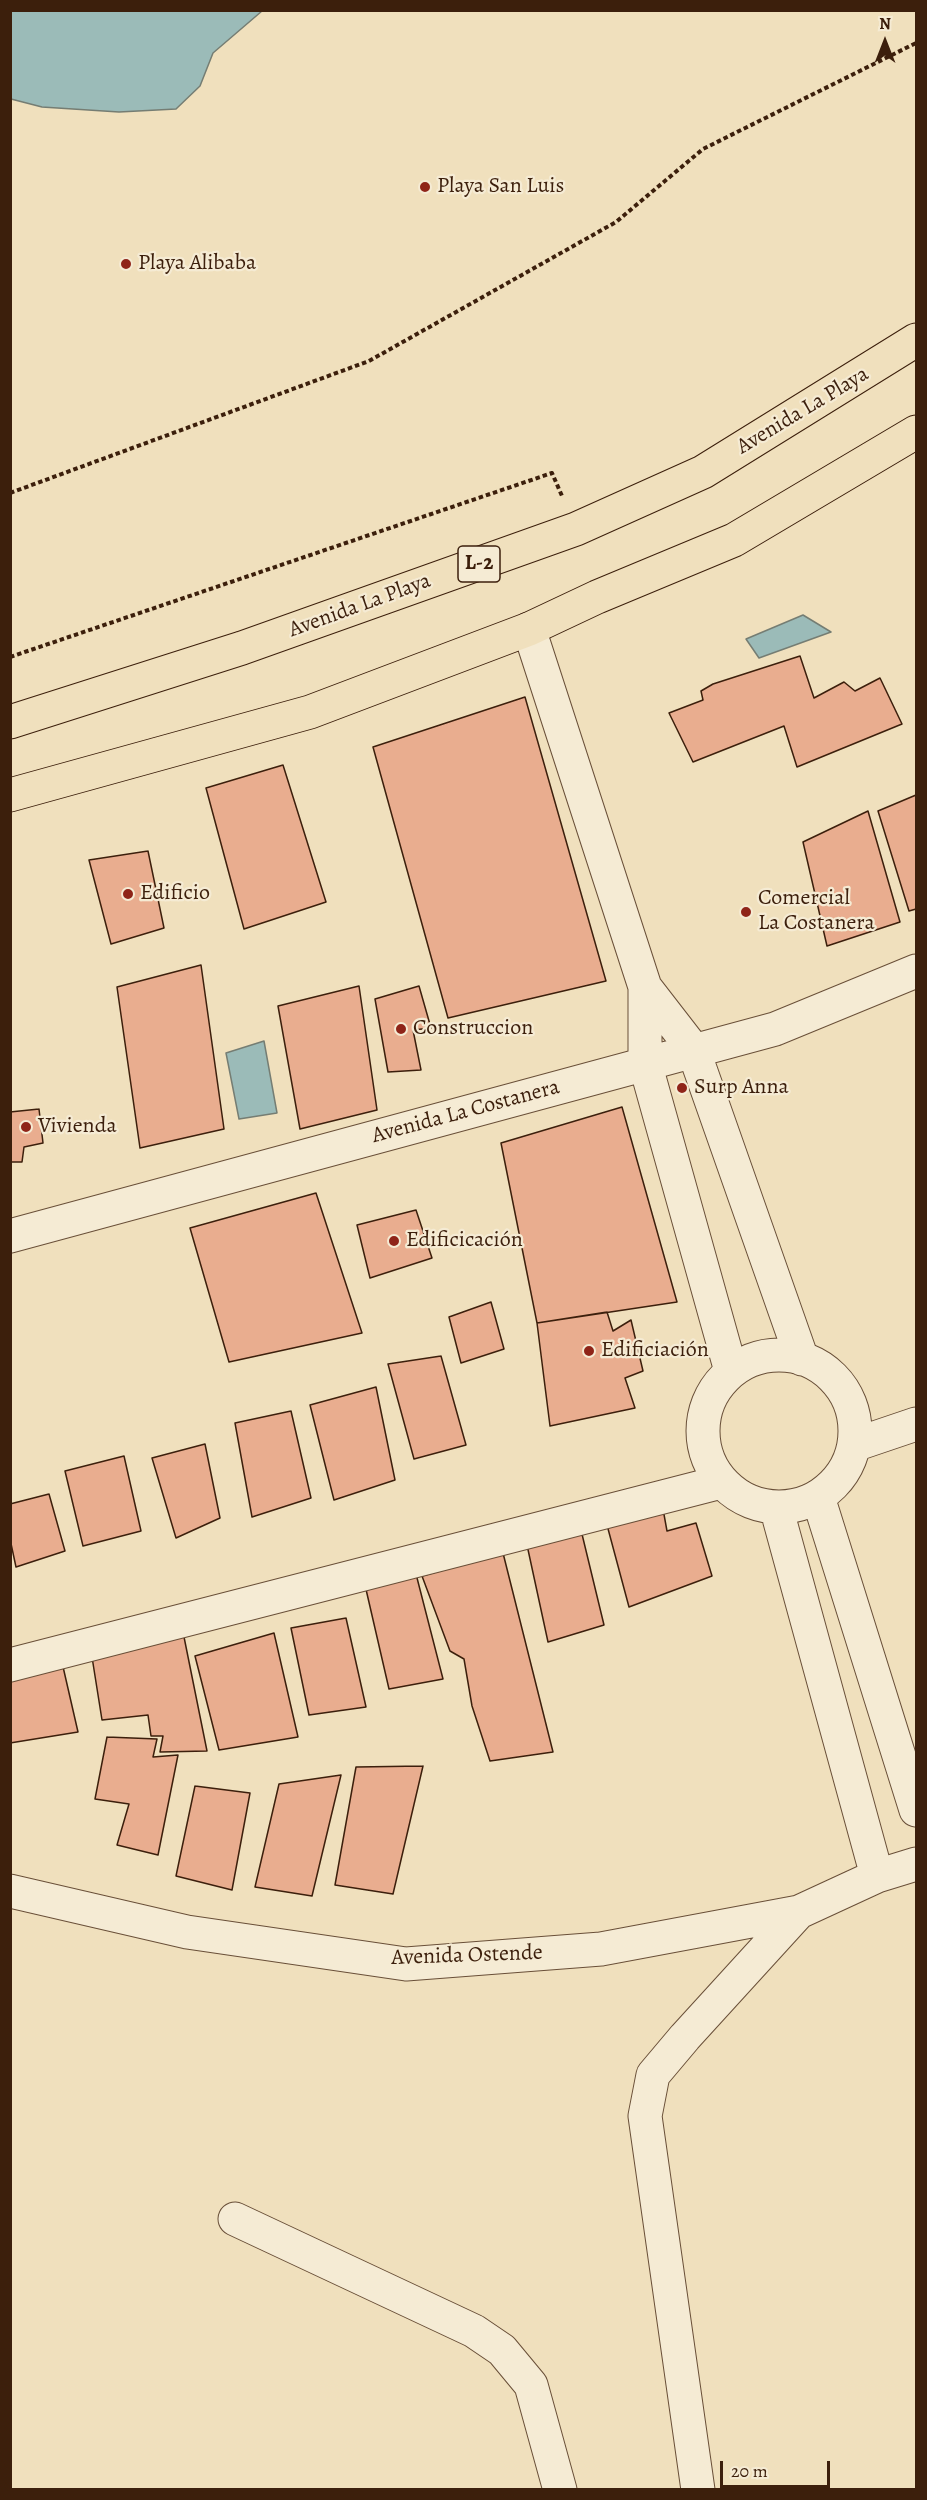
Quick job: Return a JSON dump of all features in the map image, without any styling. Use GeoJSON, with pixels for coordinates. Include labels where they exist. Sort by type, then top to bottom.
{"type":"FeatureCollection","features":[{"type":"Feature","properties":{"kind":"main road","name":"Avenida La Playa"},"geometry":{"type":"LineString","coordinates":[[10,722],[242,648],[576,529],[703,472],[916,340]]}},
{"type":"Feature","properties":{"kind":"main road"},"geometry":{"type":"LineString","coordinates":[[10,795],[310,712],[529,629],[597,597],[734,540],[916,432]]}},
{"type":"Feature","properties":{"kind":"street"},"geometry":{"type":"LineString","coordinates":[[529,629],[645,987],[645,1063],[731,1371]]}},
{"type":"Feature","properties":{"kind":"street","name":"Avenida La Costanera"},"geometry":{"type":"LineString","coordinates":[[10,1236],[693,1049],[775,1029],[916,971]]}},
{"type":"Feature","properties":{"kind":"street"},"geometry":{"type":"LineString","coordinates":[[645,987],[693,1049],[802,1359]]}},
{"type":"Feature","properties":{"kind":"street"},"geometry":{"type":"LineString","coordinates":[[784,1355],[802,1359],[819,1367],[833,1378],[844,1392],[852,1409],[855,1427],[854,1445],[847,1466],[835,1483],[818,1497],[798,1505],[776,1508],[755,1504],[737,1495],[721,1482],[709,1464],[703,1445],[702,1424],[707,1404],[717,1386],[731,1371],[747,1362],[765,1356],[784,1355]]}},
{"type":"Feature","properties":{"kind":"street"},"geometry":{"type":"LineString","coordinates":[[854,1445],[916,1424]]}},
{"type":"Feature","properties":{"kind":"street"},"geometry":{"type":"LineString","coordinates":[[10,1665],[721,1482]]}},
{"type":"Feature","properties":{"kind":"street"},"geometry":{"type":"LineString","coordinates":[[818,1497],[916,1810]]}},
{"type":"Feature","properties":{"kind":"street"},"geometry":{"type":"LineString","coordinates":[[776,1508],[877,1876]]}},
{"type":"Feature","properties":{"kind":"street","name":"Avenida Ostende"},"geometry":{"type":"LineString","coordinates":[[10,1891],[187,1932],[406,1964],[602,1949],[799,1912],[877,1876],[916,1864]]}},
{"type":"Feature","properties":{"kind":"street"},"geometry":{"type":"LineString","coordinates":[[698,2490],[645,2116],[653,2075],[799,1912]]}},
{"type":"Feature","properties":{"kind":"street"},"geometry":{"type":"LineString","coordinates":[[235,2219],[474,2331],[502,2349],[531,2385],[560,2490]]}},
{"type":"Feature","properties":{"kind":"path"},"geometry":{"type":"LineString","coordinates":[[10,493],[369,362],[616,222],[703,149],[916,43]]}},
{"type":"Feature","properties":{"kind":"path"},"geometry":{"type":"LineString","coordinates":[[10,657],[552,473],[576,529]]}},
{"type":"Feature","properties":{"kind":"water"},"geometry":{"type":"Polygon","coordinates":[[[10,11],[262,11],[213,53],[200,86],[176,109],[119,112],[42,107],[11,99],[10,11]]]}},
{"type":"Feature","properties":{"kind":"water"},"geometry":{"type":"Polygon","coordinates":[[[803,615],[831,632],[759,658],[746,639],[803,615]]]}},
{"type":"Feature","properties":{"kind":"water"},"geometry":{"type":"Polygon","coordinates":[[[264,1041],[277,1113],[239,1119],[226,1053],[264,1041]]]}},
{"type":"Feature","properties":{"kind":"building"},"geometry":{"type":"Polygon","coordinates":[[[800,656],[814,698],[844,682],[855,691],[880,678],[902,724],[797,767],[784,726],[693,762],[669,713],[703,700],[701,691],[713,684],[800,656]]]}},
{"type":"Feature","properties":{"kind":"building"},"geometry":{"type":"Polygon","coordinates":[[[525,697],[606,981],[448,1018],[373,747],[525,697]]]}},
{"type":"Feature","properties":{"kind":"building"},"geometry":{"type":"Polygon","coordinates":[[[283,765],[326,902],[244,929],[206,788],[283,765]]]}},
{"type":"Feature","properties":{"kind":"building"},"geometry":{"type":"Polygon","coordinates":[[[916,795],[916,909],[909,911],[878,811],[916,795]]]}},
{"type":"Feature","properties":{"kind":"building"},"geometry":{"type":"Polygon","coordinates":[[[868,811],[900,922],[827,946],[803,842],[868,811]]]}},
{"type":"Feature","properties":{"kind":"building","name":"Edificio"},"geometry":{"type":"Polygon","coordinates":[[[148,851],[164,928],[111,944],[89,860],[148,851]]]}},
{"type":"Feature","properties":{"kind":"building"},"geometry":{"type":"Polygon","coordinates":[[[201,965],[224,1129],[140,1148],[117,987],[201,965]]]}},
{"type":"Feature","properties":{"kind":"building"},"geometry":{"type":"Polygon","coordinates":[[[359,986],[377,1110],[300,1129],[278,1006],[359,986]]]}},
{"type":"Feature","properties":{"kind":"building","name":"Construccion"},"geometry":{"type":"Polygon","coordinates":[[[419,986],[431,1028],[413,1030],[421,1070],[388,1072],[375,999],[419,986]]]}},
{"type":"Feature","properties":{"kind":"building"},"geometry":{"type":"Polygon","coordinates":[[[622,1107],[677,1302],[537,1323],[501,1143],[622,1107]]]}},
{"type":"Feature","properties":{"kind":"building","name":"Vivienda"},"geometry":{"type":"Polygon","coordinates":[[[39,1109],[43,1143],[24,1147],[22,1162],[10,1162],[10,1112],[39,1109]]]}},
{"type":"Feature","properties":{"kind":"building"},"geometry":{"type":"Polygon","coordinates":[[[316,1193],[362,1333],[229,1362],[190,1228],[316,1193]]]}},
{"type":"Feature","properties":{"kind":"building","name":"Edificicación"},"geometry":{"type":"Polygon","coordinates":[[[416,1210],[432,1258],[370,1278],[357,1225],[416,1210]]]}},
{"type":"Feature","properties":{"kind":"building"},"geometry":{"type":"Polygon","coordinates":[[[491,1302],[504,1349],[461,1363],[449,1317],[491,1302]]]}},
{"type":"Feature","properties":{"kind":"building","name":"Edificiación"},"geometry":{"type":"Polygon","coordinates":[[[607,1312],[613,1331],[631,1320],[643,1371],[625,1378],[635,1408],[550,1426],[537,1323],[607,1312]]]}},
{"type":"Feature","properties":{"kind":"building"},"geometry":{"type":"Polygon","coordinates":[[[441,1356],[466,1445],[414,1459],[388,1364],[441,1356]]]}},
{"type":"Feature","properties":{"kind":"building"},"geometry":{"type":"Polygon","coordinates":[[[376,1387],[395,1480],[334,1500],[310,1405],[376,1387]]]}},
{"type":"Feature","properties":{"kind":"building"},"geometry":{"type":"Polygon","coordinates":[[[291,1411],[311,1498],[252,1517],[235,1423],[291,1411]]]}},
{"type":"Feature","properties":{"kind":"building"},"geometry":{"type":"Polygon","coordinates":[[[205,1444],[220,1518],[176,1538],[152,1458],[205,1444]]]}},
{"type":"Feature","properties":{"kind":"building"},"geometry":{"type":"Polygon","coordinates":[[[124,1456],[141,1531],[83,1546],[65,1471],[124,1456]]]}},
{"type":"Feature","properties":{"kind":"building"},"geometry":{"type":"Polygon","coordinates":[[[49,1494],[65,1551],[16,1567],[10,1539],[10,1504],[49,1494]]]}},
{"type":"Feature","properties":{"kind":"building"},"geometry":{"type":"Polygon","coordinates":[[[663,1509],[667,1531],[696,1523],[712,1576],[629,1607],[607,1525],[663,1509]]]}},
{"type":"Feature","properties":{"kind":"building"},"geometry":{"type":"Polygon","coordinates":[[[581,1530],[604,1625],[548,1642],[527,1545],[581,1530]]]}},
{"type":"Feature","properties":{"kind":"building"},"geometry":{"type":"Polygon","coordinates":[[[503,1553],[553,1752],[490,1761],[472,1706],[464,1659],[450,1651],[422,1576],[503,1553]]]}},
{"type":"Feature","properties":{"kind":"building"},"geometry":{"type":"Polygon","coordinates":[[[416,1574],[443,1679],[389,1689],[365,1585],[416,1574]]]}},
{"type":"Feature","properties":{"kind":"building"},"geometry":{"type":"Polygon","coordinates":[[[346,1618],[366,1707],[309,1715],[291,1628],[346,1618]]]}},
{"type":"Feature","properties":{"kind":"building"},"geometry":{"type":"Polygon","coordinates":[[[183,1632],[207,1751],[160,1752],[163,1736],[151,1736],[148,1715],[102,1720],[92,1657],[183,1632]]]}},
{"type":"Feature","properties":{"kind":"building"},"geometry":{"type":"Polygon","coordinates":[[[274,1633],[298,1737],[219,1750],[195,1656],[274,1633]]]}},
{"type":"Feature","properties":{"kind":"building"},"geometry":{"type":"Polygon","coordinates":[[[61,1658],[78,1732],[10,1743],[10,1672],[61,1658]]]}},
{"type":"Feature","properties":{"kind":"building"},"geometry":{"type":"Polygon","coordinates":[[[107,1737],[157,1739],[153,1757],[178,1755],[158,1855],[117,1845],[129,1804],[95,1799],[107,1737]]]}},
{"type":"Feature","properties":{"kind":"building"},"geometry":{"type":"Polygon","coordinates":[[[423,1766],[393,1894],[335,1885],[356,1767],[423,1766]]]}},
{"type":"Feature","properties":{"kind":"building"},"geometry":{"type":"Polygon","coordinates":[[[341,1775],[312,1896],[255,1887],[279,1784],[341,1775]]]}},
{"type":"Feature","properties":{"kind":"building"},"geometry":{"type":"Polygon","coordinates":[[[195,1786],[250,1793],[232,1890],[176,1876],[195,1786]]]}},
{"type":"Feature","properties":{"kind":"place","name":"Playa San Luis"},"geometry":{"type":"Point","coordinates":[425,187]}},
{"type":"Feature","properties":{"kind":"place","name":"Playa Alibaba"},"geometry":{"type":"Point","coordinates":[126,264]}},
{"type":"Feature","properties":{"kind":"place","name":"Edificio"},"geometry":{"type":"Point","coordinates":[128,894]}},
{"type":"Feature","properties":{"kind":"place","name":"Comercial La Costanera"},"geometry":{"type":"Point","coordinates":[746,912]}},
{"type":"Feature","properties":{"kind":"place","name":"Construccion"},"geometry":{"type":"Point","coordinates":[401,1029]}},
{"type":"Feature","properties":{"kind":"place","name":"Surp Anna"},"geometry":{"type":"Point","coordinates":[682,1088]}},
{"type":"Feature","properties":{"kind":"place","name":"Vivienda"},"geometry":{"type":"Point","coordinates":[26,1127]}},
{"type":"Feature","properties":{"kind":"place","name":"Edificicación"},"geometry":{"type":"Point","coordinates":[394,1241]}},
{"type":"Feature","properties":{"kind":"place","name":"Edificiación"},"geometry":{"type":"Point","coordinates":[589,1351]}}]}
